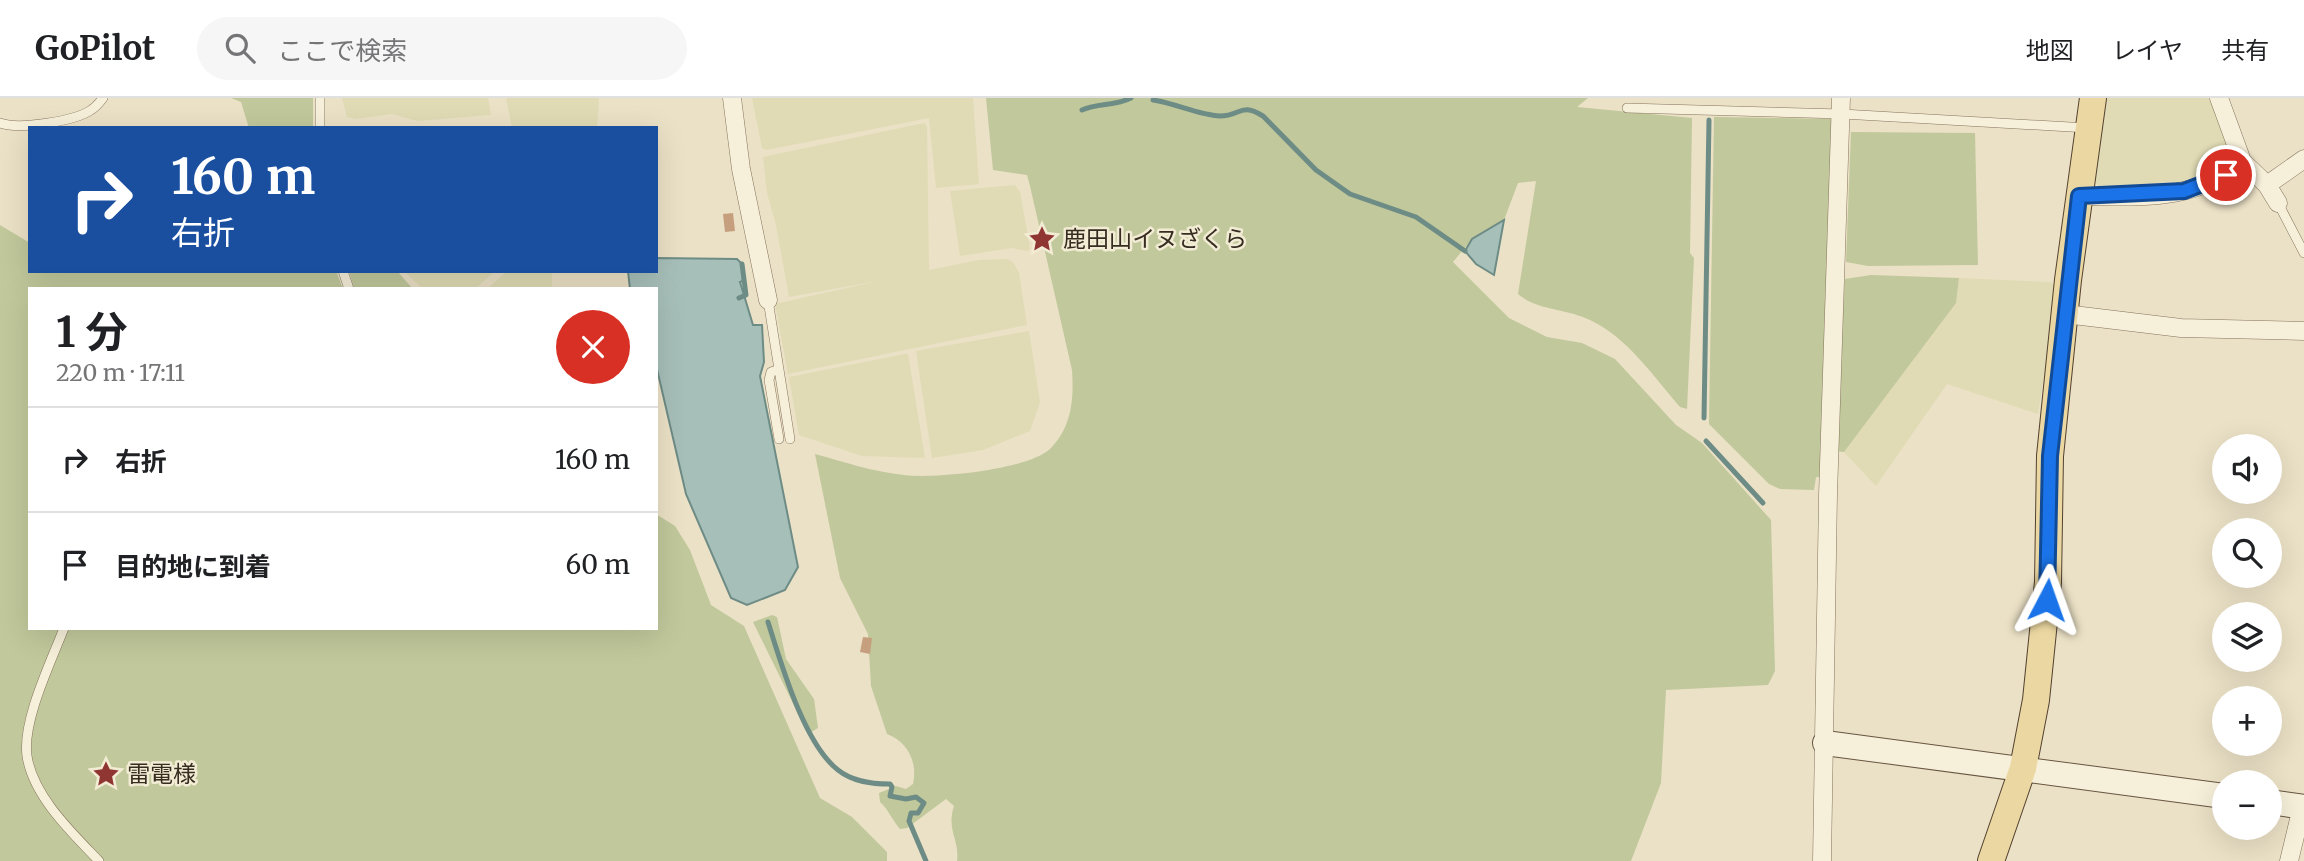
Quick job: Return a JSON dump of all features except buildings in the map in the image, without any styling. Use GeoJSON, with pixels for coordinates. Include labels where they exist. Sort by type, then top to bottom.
{"type":"FeatureCollection","features":[{"type":"Feature","properties":{"kind":"main road"},"geometry":{"type":"LineString","coordinates":[[1990,861],[2023,768],[2036,700],[2050,535],[2050,456],[2079,196],[2093,98]]}},
{"type":"Feature","properties":{"kind":"street"},"geometry":{"type":"LineString","coordinates":[[732,98],[741,169],[768,300]]}},
{"type":"Feature","properties":{"kind":"street"},"geometry":{"type":"LineString","coordinates":[[2226,100],[2242,161],[2267,185],[2278,203]]}},
{"type":"Feature","properties":{"kind":"street"},"geometry":{"type":"LineString","coordinates":[[1822,861],[1829,482],[1842,106]]}},
{"type":"Feature","properties":{"kind":"street"},"geometry":{"type":"LineString","coordinates":[[2267,185],[2304,159]]}},
{"type":"Feature","properties":{"kind":"street"},"geometry":{"type":"LineString","coordinates":[[2079,196],[2184,191],[2216,182],[2242,161]]}},
{"type":"Feature","properties":{"kind":"street"},"geometry":{"type":"LineString","coordinates":[[2065,314],[2181,328],[2304,331]]}},
{"type":"Feature","properties":{"kind":"street"},"geometry":{"type":"LineString","coordinates":[[1825,743],[2212,794]]}},
{"type":"Feature","properties":{"kind":"street"},"geometry":{"type":"LineString","coordinates":[[2282,802],[2303,802],[2289,861]]}},
{"type":"Feature","properties":{"kind":"lane"},"geometry":{"type":"LineString","coordinates":[[0,123],[22,126],[78,115],[91,110],[103,98]]}},
{"type":"Feature","properties":{"kind":"lane"},"geometry":{"type":"LineString","coordinates":[[320,98],[320,126]]}},
{"type":"Feature","properties":{"kind":"lane"},"geometry":{"type":"LineString","coordinates":[[1627,108],[1842,106],[2090,128]]}},
{"type":"Feature","properties":{"kind":"lane"},"geometry":{"type":"LineString","coordinates":[[2278,203],[2304,254]]}},
{"type":"Feature","properties":{"kind":"lane"},"geometry":{"type":"LineString","coordinates":[[768,300],[790,439]]}},
{"type":"Feature","properties":{"kind":"lane"},"geometry":{"type":"LineString","coordinates":[[777,370],[771,372],[769,380],[779,439]]}},
{"type":"Feature","properties":{"kind":"lane"},"geometry":{"type":"LineString","coordinates":[[63,630],[37,705],[27,754],[31,774],[52,808],[99,861]]}},
{"type":"Feature","properties":{"kind":"shaded area"},"geometry":{"type":"Polygon","coordinates":[[[342,98],[488,98],[491,115],[417,121],[392,114],[356,119],[347,117],[342,98]]]}},
{"type":"Feature","properties":{"kind":"shaded area"},"geometry":{"type":"Polygon","coordinates":[[[506,98],[599,98],[597,126],[512,126],[506,98]]]}},
{"type":"Feature","properties":{"kind":"shaded area"},"geometry":{"type":"Polygon","coordinates":[[[752,98],[973,98],[979,184],[936,188],[929,118],[766,150],[762,148],[752,98]]]}},
{"type":"Feature","properties":{"kind":"shaded area"},"geometry":{"type":"Polygon","coordinates":[[[2107,98],[2209,98],[2228,142],[2227,164],[2221,171],[2163,189],[2102,189],[2095,183],[2107,98]]]}},
{"type":"Feature","properties":{"kind":"shaded area"},"geometry":{"type":"Polygon","coordinates":[[[924,123],[927,126],[929,270],[979,260],[1007,259],[1013,262],[1019,273],[1027,325],[788,374],[775,304],[878,281],[789,297],[776,225],[767,193],[763,157],[924,123]]]}},
{"type":"Feature","properties":{"kind":"shaded area"},"geometry":{"type":"Polygon","coordinates":[[[1015,185],[1020,192],[1030,248],[1028,251],[1012,248],[960,256],[950,191],[1015,185]]]}},
{"type":"Feature","properties":{"kind":"shaded area"},"geometry":{"type":"Polygon","coordinates":[[[406,273],[493,273],[477,287],[421,287],[406,273]]]}},
{"type":"Feature","properties":{"kind":"shaded area"},"geometry":{"type":"Polygon","coordinates":[[[505,273],[552,273],[552,287],[489,287],[505,273]]]}},
{"type":"Feature","properties":{"kind":"shaded area"},"geometry":{"type":"Polygon","coordinates":[[[1959,278],[2050,282],[2058,286],[2038,414],[1947,384],[1876,486],[1844,452],[1956,303],[1959,278]]]}},
{"type":"Feature","properties":{"kind":"shaded area"},"geometry":{"type":"Polygon","coordinates":[[[1029,331],[1040,402],[1030,431],[983,450],[932,458],[916,351],[1029,331]]]}},
{"type":"Feature","properties":{"kind":"shaded area"},"geometry":{"type":"Polygon","coordinates":[[[908,354],[925,458],[862,456],[799,435],[789,377],[908,354]]]}},
{"type":"Feature","properties":{"kind":"green space"},"geometry":{"type":"Polygon","coordinates":[[[231,98],[313,98],[313,126],[248,126],[241,102],[231,98]]]}},
{"type":"Feature","properties":{"kind":"green space"},"geometry":{"type":"Polygon","coordinates":[[[986,98],[1588,98],[1577,107],[1692,118],[1690,253],[1694,258],[1687,409],[1680,407],[1628,347],[1603,327],[1581,316],[1534,304],[1518,294],[1536,181],[1518,183],[1504,220],[1472,239],[1453,262],[1509,318],[1547,337],[1582,343],[1615,359],[1676,425],[1702,443],[1771,520],[1775,671],[1768,685],[1666,690],[1661,783],[1631,861],[957,861],[952,828],[954,806],[946,799],[907,828],[900,829],[880,802],[879,793],[896,786],[906,789],[913,784],[913,761],[901,742],[887,734],[871,686],[868,634],[840,578],[815,454],[893,474],[937,476],[1002,468],[1022,462],[1050,449],[1063,431],[1072,402],[1072,370],[1030,186],[1027,175],[993,170],[986,98]]]}},
{"type":"Feature","properties":{"kind":"green space"},"geometry":{"type":"Polygon","coordinates":[[[1714,117],[1832,119],[1824,478],[1816,477],[1814,490],[1780,489],[1769,484],[1709,424],[1714,117]]]}},
{"type":"Feature","properties":{"kind":"green space"},"geometry":{"type":"Polygon","coordinates":[[[1851,132],[1975,133],[1978,265],[1868,266],[1846,262],[1851,132]]]}},
{"type":"Feature","properties":{"kind":"green space"},"geometry":{"type":"Polygon","coordinates":[[[0,225],[28,242],[28,273],[337,273],[342,287],[28,287],[28,630],[658,630],[658,515],[675,526],[690,550],[711,605],[744,626],[820,798],[852,817],[887,852],[887,861],[0,861],[0,225]]]}},
{"type":"Feature","properties":{"kind":"green space"},"geometry":{"type":"Polygon","coordinates":[[[350,273],[399,273],[411,287],[353,287],[350,273]]]}},
{"type":"Feature","properties":{"kind":"green space"},"geometry":{"type":"Polygon","coordinates":[[[1871,275],[1959,278],[1956,303],[1844,452],[1834,451],[1845,279],[1871,275]]]}},
{"type":"Feature","properties":{"kind":"green space"},"geometry":{"type":"Polygon","coordinates":[[[772,615],[777,617],[786,659],[814,699],[818,728],[808,734],[753,622],[772,615]]]}},
{"type":"Feature","properties":{"kind":"water"},"geometry":{"type":"Polygon","coordinates":[[[1504,220],[1494,275],[1476,264],[1465,251],[1472,239],[1504,220]]]}},
{"type":"Feature","properties":{"kind":"water"},"geometry":{"type":"Polygon","coordinates":[[[658,258],[737,259],[742,264],[743,281],[740,282],[753,325],[762,325],[764,362],[760,376],[798,567],[785,590],[747,605],[731,598],[686,494],[658,374],[658,287],[630,287],[628,273],[658,273],[658,258]]]}},
{"type":"Feature","properties":{"kind":"waterway"},"geometry":{"type":"LineString","coordinates":[[1082,110],[1131,98]]}},
{"type":"Feature","properties":{"kind":"waterway"},"geometry":{"type":"LineString","coordinates":[[1153,100],[1220,116],[1245,110],[1255,112],[1263,116],[1316,170],[1350,194],[1416,217],[1465,251]]}},
{"type":"Feature","properties":{"kind":"waterway"},"geometry":{"type":"LineString","coordinates":[[1704,418],[1709,120]]}},
{"type":"Feature","properties":{"kind":"waterway"},"geometry":{"type":"LineString","coordinates":[[739,298],[746,295],[742,264]]}},
{"type":"Feature","properties":{"kind":"waterway"},"geometry":{"type":"LineString","coordinates":[[1706,441],[1763,503]]}},
{"type":"Feature","properties":{"kind":"waterway"},"geometry":{"type":"LineString","coordinates":[[768,622],[795,702],[804,723],[826,758],[838,770],[856,780],[890,784],[890,796],[906,799],[916,797],[924,803],[918,813],[911,813],[909,821],[926,861]]}},
{"type":"Feature","properties":{"kind":"place","name":"鹿田山イヌざくら"},"geometry":{"type":"Point","coordinates":[1042,239]}},
{"type":"Feature","properties":{"kind":"place","name":"雷電様"},"geometry":{"type":"Point","coordinates":[106,774]}},
{"type":"Feature","properties":{"kind":"route"},"geometry":{"type":"LineString","coordinates":[[2047,600],[2051,523],[2050,456],[2079,196],[2164,194],[2216,182],[2226,175]]}}]}
